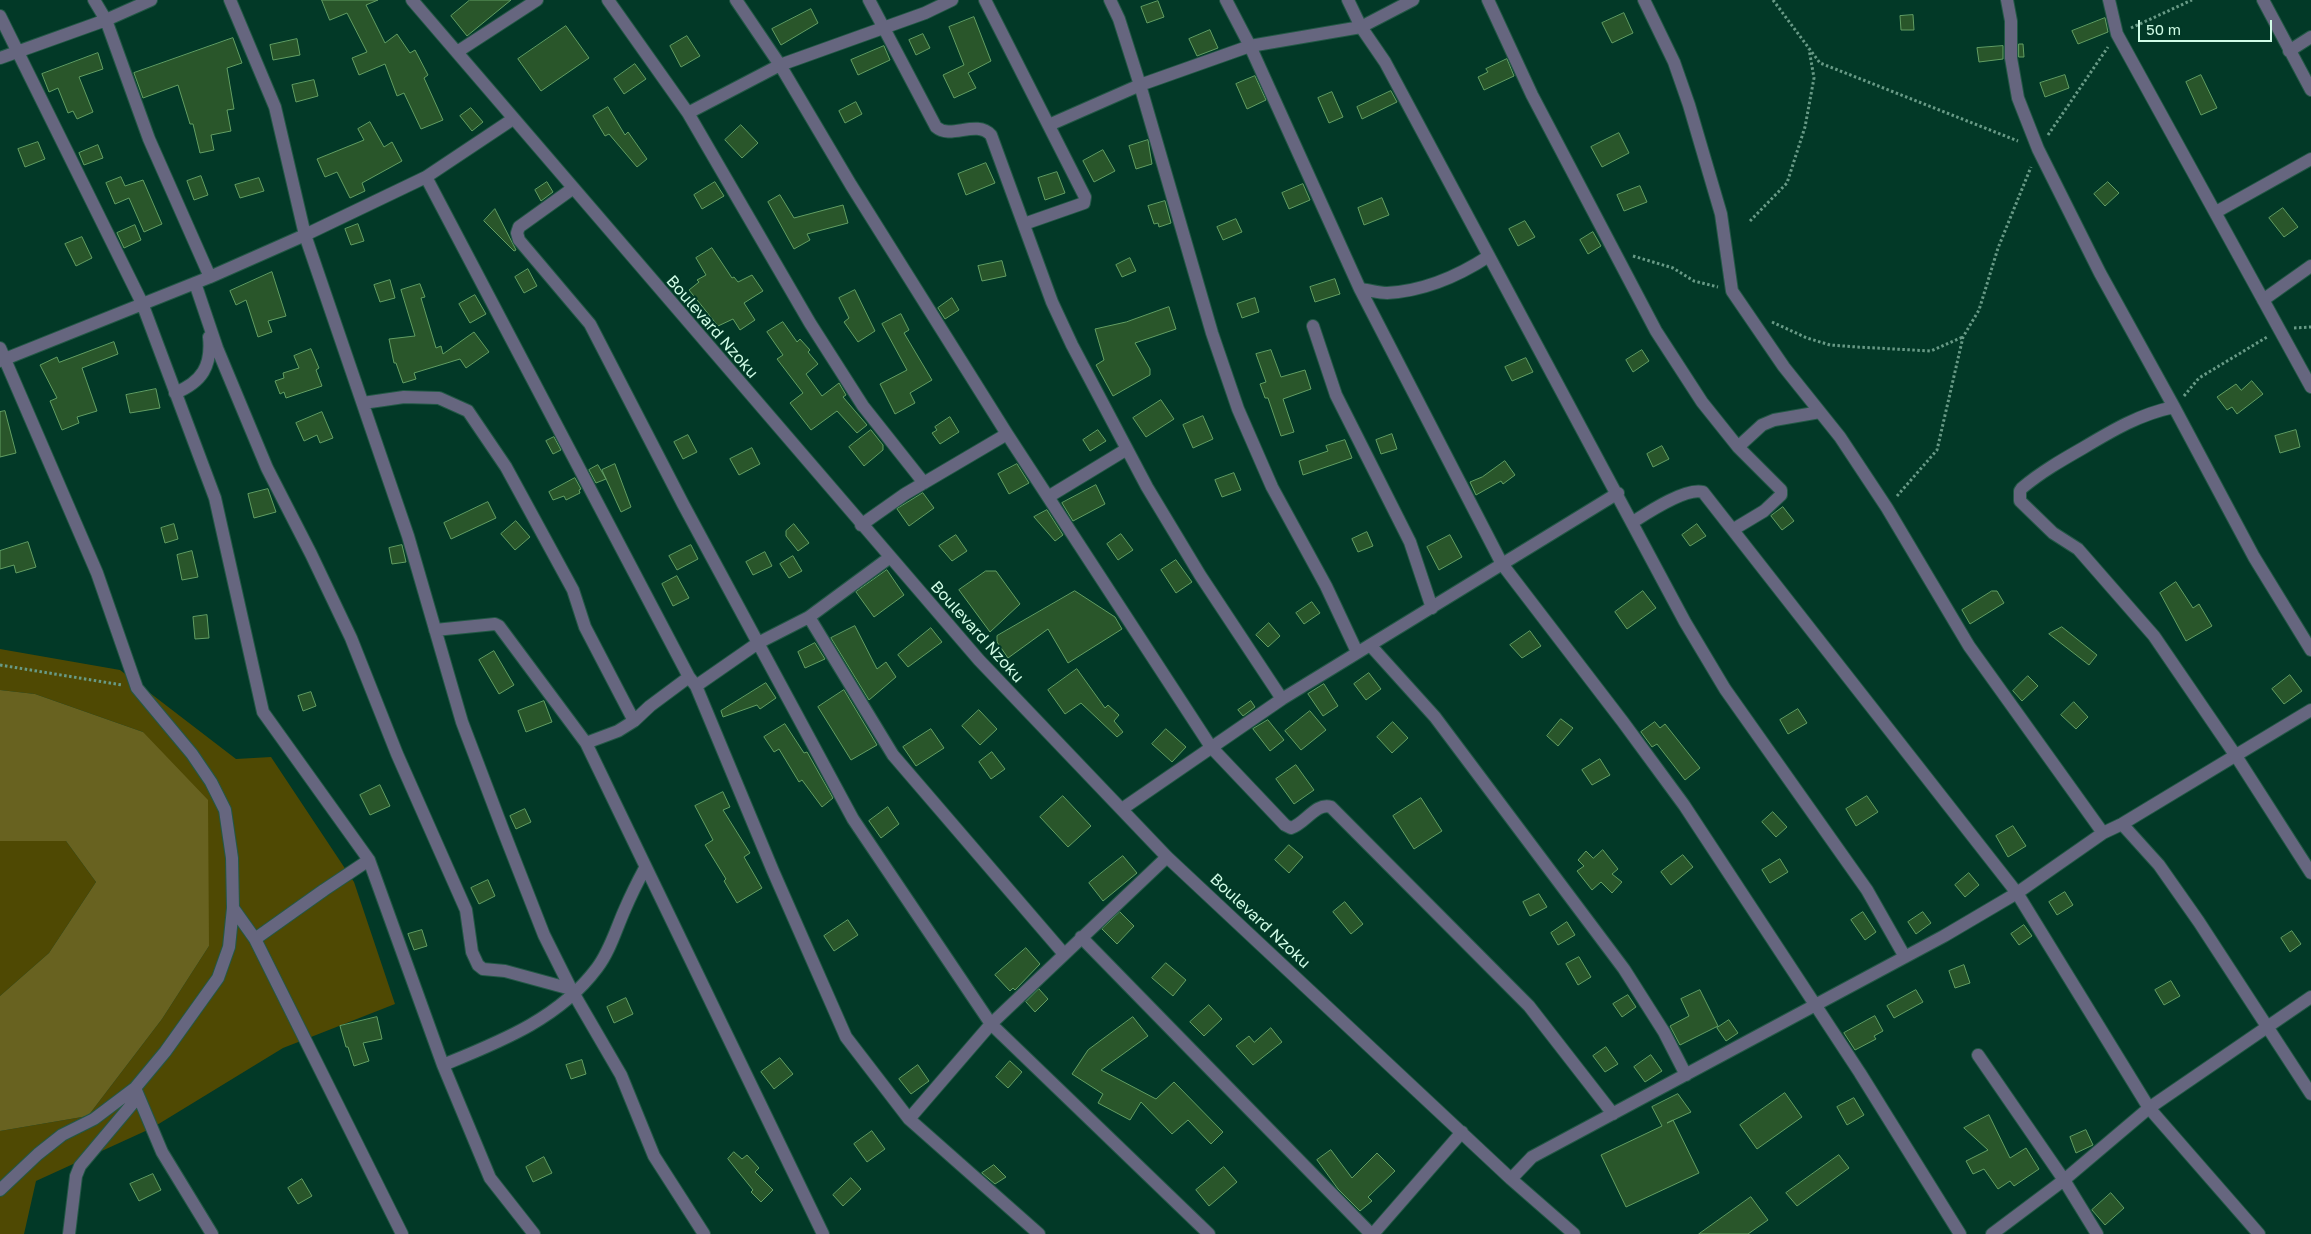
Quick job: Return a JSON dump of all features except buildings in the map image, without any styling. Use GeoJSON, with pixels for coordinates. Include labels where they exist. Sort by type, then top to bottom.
{"type":"FeatureCollection","features":[{"type":"Feature","properties":{"kind":"street"},"geometry":{"type":"LineString","coordinates":[[94,0],[106,20],[149,139],[210,277]]}},
{"type":"Feature","properties":{"kind":"street"},"geometry":{"type":"LineString","coordinates":[[0,58],[106,20],[151,0]]}},
{"type":"Feature","properties":{"kind":"street"},"geometry":{"type":"LineString","coordinates":[[230,0],[275,107],[305,235],[408,536],[462,722],[503,830],[544,935],[572,991],[620,1075],[654,1156],[704,1234]]}},
{"type":"Feature","properties":{"kind":"street","name":"Boulevard Nzoku"},"geometry":{"type":"LineString","coordinates":[[412,0],[889,558],[979,660],[1167,857],[1511,1179],[1574,1234]]}},
{"type":"Feature","properties":{"kind":"street"},"geometry":{"type":"LineString","coordinates":[[457,52],[536,0]]}},
{"type":"Feature","properties":{"kind":"street"},"geometry":{"type":"LineString","coordinates":[[608,0],[688,113],[810,323],[839,369],[884,436],[924,483]]}},
{"type":"Feature","properties":{"kind":"street"},"geometry":{"type":"LineString","coordinates":[[736,0],[780,65],[851,185],[1007,434],[1211,747],[1285,825],[1291,828],[1297,826],[1320,807],[1331,806],[1529,1006],[1613,1114]]}},
{"type":"Feature","properties":{"kind":"street"},"geometry":{"type":"LineString","coordinates":[[870,0],[936,127],[944,131],[982,128],[991,134],[1052,302],[1127,449],[1200,575],[1282,699]]}},
{"type":"Feature","properties":{"kind":"street"},"geometry":{"type":"LineString","coordinates":[[688,113],[780,65],[925,13],[952,0]]}},
{"type":"Feature","properties":{"kind":"street"},"geometry":{"type":"LineString","coordinates":[[985,0],[1085,200],[1084,204],[1024,224]]}},
{"type":"Feature","properties":{"kind":"street"},"geometry":{"type":"LineString","coordinates":[[1110,0],[1119,19],[1140,84],[1212,333],[1238,408],[1272,487],[1326,586],[1357,652]]}},
{"type":"Feature","properties":{"kind":"street"},"geometry":{"type":"LineString","coordinates":[[1226,0],[1250,46],[1360,289],[1502,564],[1624,722],[1684,805],[1860,1073],[1960,1234]]}},
{"type":"Feature","properties":{"kind":"street"},"geometry":{"type":"LineString","coordinates":[[1348,0],[1361,27],[1385,62],[1618,493],[1685,622],[1725,689],[1867,890],[1905,957]]}},
{"type":"Feature","properties":{"kind":"street"},"geometry":{"type":"LineString","coordinates":[[1049,125],[1140,84],[1250,46],[1361,27],[1413,0]]}},
{"type":"Feature","properties":{"kind":"street"},"geometry":{"type":"LineString","coordinates":[[1488,0],[1532,96],[1661,339],[1702,402],[1738,447],[1782,492],[1764,511],[1734,529]]}},
{"type":"Feature","properties":{"kind":"street"},"geometry":{"type":"LineString","coordinates":[[1644,0],[1674,62],[1721,214],[1732,291],[1784,367],[1840,437],[1887,508],[1969,646],[2102,832]]}},
{"type":"Feature","properties":{"kind":"street"},"geometry":{"type":"LineString","coordinates":[[2007,0],[2011,21],[2011,58],[2018,98],[2038,149],[2100,273],[2254,557],[2311,650]]}},
{"type":"Feature","properties":{"kind":"street"},"geometry":{"type":"LineString","coordinates":[[2109,0],[2117,34],[2311,387]]}},
{"type":"Feature","properties":{"kind":"street"},"geometry":{"type":"LineString","coordinates":[[2263,0],[2311,90]]}},
{"type":"Feature","properties":{"kind":"street"},"geometry":{"type":"LineString","coordinates":[[0,16],[142,303],[215,498],[263,712],[369,860],[443,1065],[490,1178],[534,1234]]}},
{"type":"Feature","properties":{"kind":"street"},"geometry":{"type":"LineString","coordinates":[[2289,51],[2311,36]]}},
{"type":"Feature","properties":{"kind":"street"},"geometry":{"type":"LineString","coordinates":[[69,1234],[76,1176],[80,1166],[137,1093],[218,978],[229,947],[233,908],[231,850],[225,810],[211,782],[192,754],[137,688],[97,573],[1,356],[195,283],[305,235],[426,177],[513,119]]}},
{"type":"Feature","properties":{"kind":"street"},"geometry":{"type":"LineString","coordinates":[[2216,212],[2311,158]]}},
{"type":"Feature","properties":{"kind":"street"},"geometry":{"type":"LineString","coordinates":[[426,177],[692,682],[846,1037],[910,1119],[1039,1234]]}},
{"type":"Feature","properties":{"kind":"street"},"geometry":{"type":"LineString","coordinates":[[572,189],[519,227],[517,233],[519,240],[590,324],[853,819],[991,1024],[1209,1234]]}},
{"type":"Feature","properties":{"kind":"street"},"geometry":{"type":"LineString","coordinates":[[1360,289],[1387,293],[1416,288],[1453,277],[1489,256]]}},
{"type":"Feature","properties":{"kind":"street"},"geometry":{"type":"LineString","coordinates":[[2263,300],[2311,266]]}},
{"type":"Feature","properties":{"kind":"street"},"geometry":{"type":"LineString","coordinates":[[195,283],[208,324],[266,468],[352,638],[397,754],[466,910],[472,952],[478,964],[483,969],[505,971],[572,991]]}},
{"type":"Feature","properties":{"kind":"street"},"geometry":{"type":"LineString","coordinates":[[175,392],[197,381],[204,372],[210,346],[208,324]]}},
{"type":"Feature","properties":{"kind":"street"},"geometry":{"type":"LineString","coordinates":[[1313,326],[1336,395],[1410,542],[1432,608]]}},
{"type":"Feature","properties":{"kind":"street"},"geometry":{"type":"LineString","coordinates":[[363,404],[404,397],[439,398],[468,411],[506,467],[573,590],[585,627],[634,721]]}},
{"type":"Feature","properties":{"kind":"street"},"geometry":{"type":"LineString","coordinates":[[2174,407],[2150,412],[2126,423],[2046,469],[2022,488],[2020,500],[2045,526],[2078,549],[2154,636],[2236,756],[2311,873]]}},
{"type":"Feature","properties":{"kind":"street"},"geometry":{"type":"LineString","coordinates":[[1738,447],[1762,425],[1820,412]]}},
{"type":"Feature","properties":{"kind":"street"},"geometry":{"type":"LineString","coordinates":[[861,525],[924,483],[1007,434]]}},
{"type":"Feature","properties":{"kind":"street"},"geometry":{"type":"LineString","coordinates":[[1048,497],[1127,449]]}},
{"type":"Feature","properties":{"kind":"street"},"geometry":{"type":"LineString","coordinates":[[1633,522],[1663,503],[1700,491],[1734,529],[2017,893],[2149,1108],[2259,1234]]}},
{"type":"Feature","properties":{"kind":"street"},"geometry":{"type":"LineString","coordinates":[[1122,809],[1282,699],[1618,493]]}},
{"type":"Feature","properties":{"kind":"street"},"geometry":{"type":"LineString","coordinates":[[586,743],[618,731],[634,721],[650,706],[758,643],[808,617],[889,558]]}},
{"type":"Feature","properties":{"kind":"street"},"geometry":{"type":"LineString","coordinates":[[808,617],[893,755],[1064,954]]}},
{"type":"Feature","properties":{"kind":"street"},"geometry":{"type":"LineString","coordinates":[[435,630],[495,624],[503,629],[586,743],[822,1234]]}},
{"type":"Feature","properties":{"kind":"street"},"geometry":{"type":"LineString","coordinates":[[1370,645],[1435,718],[1618,961],[1664,1032],[1686,1075]]}},
{"type":"Feature","properties":{"kind":"street"},"geometry":{"type":"LineString","coordinates":[[1511,1179],[1532,1158],[1905,957],[2017,893],[2102,832],[2122,824],[2311,710]]}},
{"type":"Feature","properties":{"kind":"street"},"geometry":{"type":"LineString","coordinates":[[2122,824],[2159,865],[2311,1094]]}},
{"type":"Feature","properties":{"kind":"street"},"geometry":{"type":"LineString","coordinates":[[910,1119],[991,1024],[1167,857]]}},
{"type":"Feature","properties":{"kind":"street"},"geometry":{"type":"LineString","coordinates":[[255,939],[369,860]]}},
{"type":"Feature","properties":{"kind":"street"},"geometry":{"type":"LineString","coordinates":[[443,1065],[497,1043],[539,1021],[597,968],[612,942],[624,910],[645,868]]}},
{"type":"Feature","properties":{"kind":"street"},"geometry":{"type":"LineString","coordinates":[[233,908],[255,939],[402,1234]]}},
{"type":"Feature","properties":{"kind":"street"},"geometry":{"type":"LineString","coordinates":[[1082,937],[1372,1234],[1462,1132]]}},
{"type":"Feature","properties":{"kind":"street"},"geometry":{"type":"LineString","coordinates":[[1992,1234],[2064,1180],[2149,1108],[2311,997]]}},
{"type":"Feature","properties":{"kind":"street"},"geometry":{"type":"LineString","coordinates":[[1978,1055],[2064,1180],[2097,1234]]}},
{"type":"Feature","properties":{"kind":"street"},"geometry":{"type":"LineString","coordinates":[[0,1190],[38,1154],[62,1135],[94,1119],[137,1093]]}},
{"type":"Feature","properties":{"kind":"street"},"geometry":{"type":"LineString","coordinates":[[137,1093],[162,1152],[212,1234]]}},
{"type":"Feature","properties":{"kind":"path"},"geometry":{"type":"LineString","coordinates":[[1773,0],[1820,64],[2038,149]]}},
{"type":"Feature","properties":{"kind":"path"},"geometry":{"type":"LineString","coordinates":[[1887,508],[1937,450],[1963,337],[1979,310],[1998,248],[2038,149],[2117,34],[2192,0]]}},
{"type":"Feature","properties":{"kind":"path"},"geometry":{"type":"LineString","coordinates":[[1750,221],[1787,183],[1805,127],[1814,78],[1809,49]]}},
{"type":"Feature","properties":{"kind":"path"},"geometry":{"type":"LineString","coordinates":[[1613,250],[1673,268],[1694,281],[1732,291]]}},
{"type":"Feature","properties":{"kind":"path"},"geometry":{"type":"LineString","coordinates":[[1763,318],[1807,338],[1839,346],[1931,351],[1963,337]]}},
{"type":"Feature","properties":{"kind":"path"},"geometry":{"type":"LineString","coordinates":[[2174,407],[2199,378],[2279,330],[2311,327]]}},
{"type":"Feature","properties":{"kind":"path"},"geometry":{"type":"LineString","coordinates":[[0,665],[137,688]]}},
{"type":"Feature","properties":{"kind":"shaded area"},"geometry":{"type":"Polygon","coordinates":[[[0,649],[120,670],[236,759],[271,757],[354,882],[395,1004],[283,1048],[152,1128],[36,1181],[24,1234],[0,1234],[0,1131],[88,1116],[162,1019],[209,946],[143,732],[35,694],[0,690],[0,649]]]}},
{"type":"Feature","properties":{"kind":"shaded area"},"geometry":{"type":"Polygon","coordinates":[[[0,690],[35,694],[143,732],[208,800],[209,946],[162,1019],[88,1116],[0,1131],[0,996],[49,953],[96,882],[66,841],[0,841],[0,690]]]}},
{"type":"Feature","properties":{"kind":"shaded area"},"geometry":{"type":"Polygon","coordinates":[[[0,841],[66,841],[96,882],[49,953],[0,996],[0,841]]]}}]}
